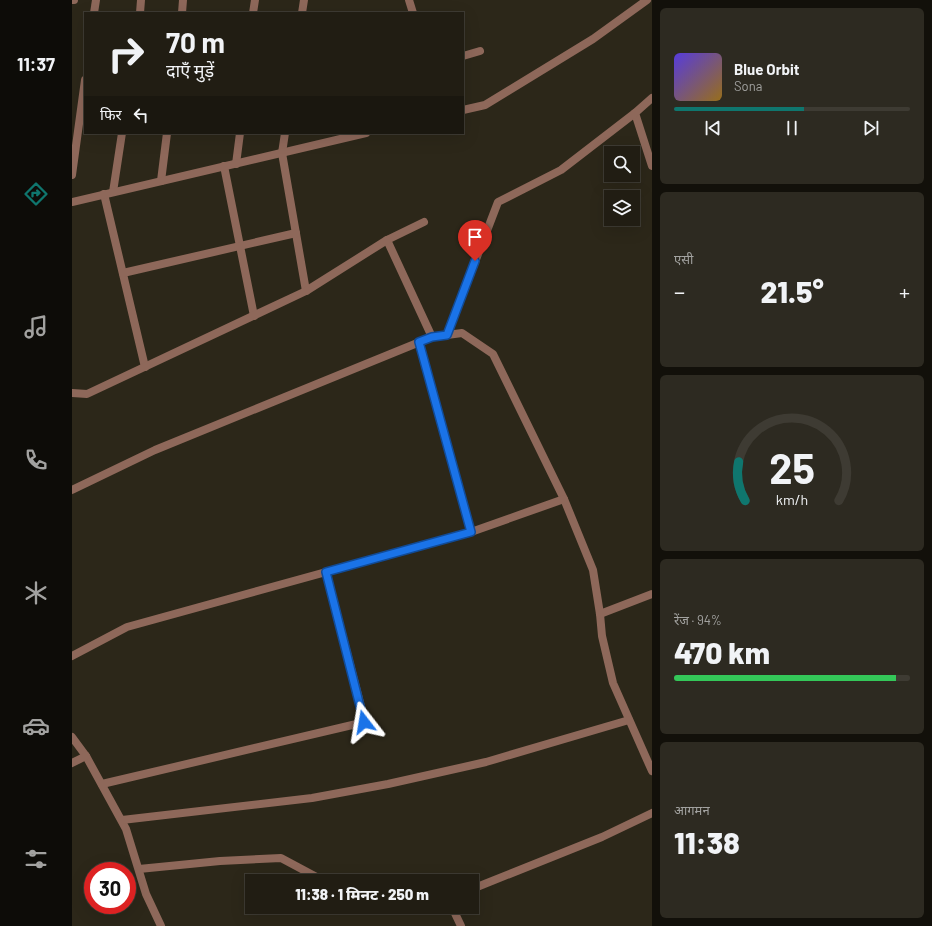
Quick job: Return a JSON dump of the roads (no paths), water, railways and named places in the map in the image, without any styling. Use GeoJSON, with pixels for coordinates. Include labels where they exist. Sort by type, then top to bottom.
{"type":"FeatureCollection","features":[{"type":"Feature","properties":{"kind":"street"},"geometry":{"type":"LineString","coordinates":[[94,12],[96,0]]}},
{"type":"Feature","properties":{"kind":"street"},"geometry":{"type":"LineString","coordinates":[[140,12],[142,0]]}},
{"type":"Feature","properties":{"kind":"street"},"geometry":{"type":"LineString","coordinates":[[182,12],[184,0]]}},
{"type":"Feature","properties":{"kind":"street"},"geometry":{"type":"LineString","coordinates":[[253,12],[255,0]]}},
{"type":"Feature","properties":{"kind":"street"},"geometry":{"type":"LineString","coordinates":[[302,12],[304,0]]}},
{"type":"Feature","properties":{"kind":"street"},"geometry":{"type":"LineString","coordinates":[[409,0],[414,12]]}},
{"type":"Feature","properties":{"kind":"street"},"geometry":{"type":"LineString","coordinates":[[464,110],[485,105],[593,39],[647,0]]}},
{"type":"Feature","properties":{"kind":"street"},"geometry":{"type":"LineString","coordinates":[[464,56],[480,51]]}},
{"type":"Feature","properties":{"kind":"street"},"geometry":{"type":"LineString","coordinates":[[72,175],[84,87]]}},
{"type":"Feature","properties":{"kind":"street"},"geometry":{"type":"LineString","coordinates":[[447,335],[498,202],[562,170],[652,98]]}},
{"type":"Feature","properties":{"kind":"street"},"geometry":{"type":"LineString","coordinates":[[634,113],[652,166]]}},
{"type":"Feature","properties":{"kind":"street"},"geometry":{"type":"LineString","coordinates":[[113,192],[122,134]]}},
{"type":"Feature","properties":{"kind":"street"},"geometry":{"type":"LineString","coordinates":[[161,181],[167,134]]}},
{"type":"Feature","properties":{"kind":"street"},"geometry":{"type":"LineString","coordinates":[[236,164],[240,134]]}},
{"type":"Feature","properties":{"kind":"street"},"geometry":{"type":"LineString","coordinates":[[285,134],[282,153],[306,291]]}},
{"type":"Feature","properties":{"kind":"street"},"geometry":{"type":"LineString","coordinates":[[326,142],[327,134]]}},
{"type":"Feature","properties":{"kind":"street"},"geometry":{"type":"LineString","coordinates":[[72,202],[362,134]]}},
{"type":"Feature","properties":{"kind":"street"},"geometry":{"type":"LineString","coordinates":[[224,166],[254,316]]}},
{"type":"Feature","properties":{"kind":"street"},"geometry":{"type":"LineString","coordinates":[[104,194],[145,367]]}},
{"type":"Feature","properties":{"kind":"street"},"geometry":{"type":"LineString","coordinates":[[72,393],[87,394],[306,291],[387,240],[424,222]]}},
{"type":"Feature","properties":{"kind":"street"},"geometry":{"type":"LineString","coordinates":[[123,273],[296,233]]}},
{"type":"Feature","properties":{"kind":"street"},"geometry":{"type":"LineString","coordinates":[[387,240],[432,337]]}},
{"type":"Feature","properties":{"kind":"street"},"geometry":{"type":"LineString","coordinates":[[72,490],[155,450],[419,342],[432,337],[462,333],[493,354],[564,499],[593,570],[602,636],[613,683],[652,771]]}},
{"type":"Feature","properties":{"kind":"street"},"geometry":{"type":"LineString","coordinates":[[419,342],[471,532]]}},
{"type":"Feature","properties":{"kind":"street"},"geometry":{"type":"LineString","coordinates":[[72,656],[127,627],[471,532],[564,499]]}},
{"type":"Feature","properties":{"kind":"street"},"geometry":{"type":"LineString","coordinates":[[102,784],[364,722],[326,572]]}},
{"type":"Feature","properties":{"kind":"street"},"geometry":{"type":"LineString","coordinates":[[600,614],[652,594]]}},
{"type":"Feature","properties":{"kind":"street"},"geometry":{"type":"LineString","coordinates":[[122,820],[312,798],[388,784],[486,762],[630,720]]}},
{"type":"Feature","properties":{"kind":"street"},"geometry":{"type":"LineString","coordinates":[[72,736],[86,756],[122,820],[146,894],[161,926]]}},
{"type":"Feature","properties":{"kind":"street"},"geometry":{"type":"LineString","coordinates":[[72,764],[86,756]]}},
{"type":"Feature","properties":{"kind":"street"},"geometry":{"type":"LineString","coordinates":[[479,886],[602,837],[652,813]]}},
{"type":"Feature","properties":{"kind":"street"},"geometry":{"type":"LineString","coordinates":[[139,869],[220,861],[280,858],[311,874]]}},
{"type":"Feature","properties":{"kind":"street"},"geometry":{"type":"LineString","coordinates":[[455,914],[461,926]]}}]}
